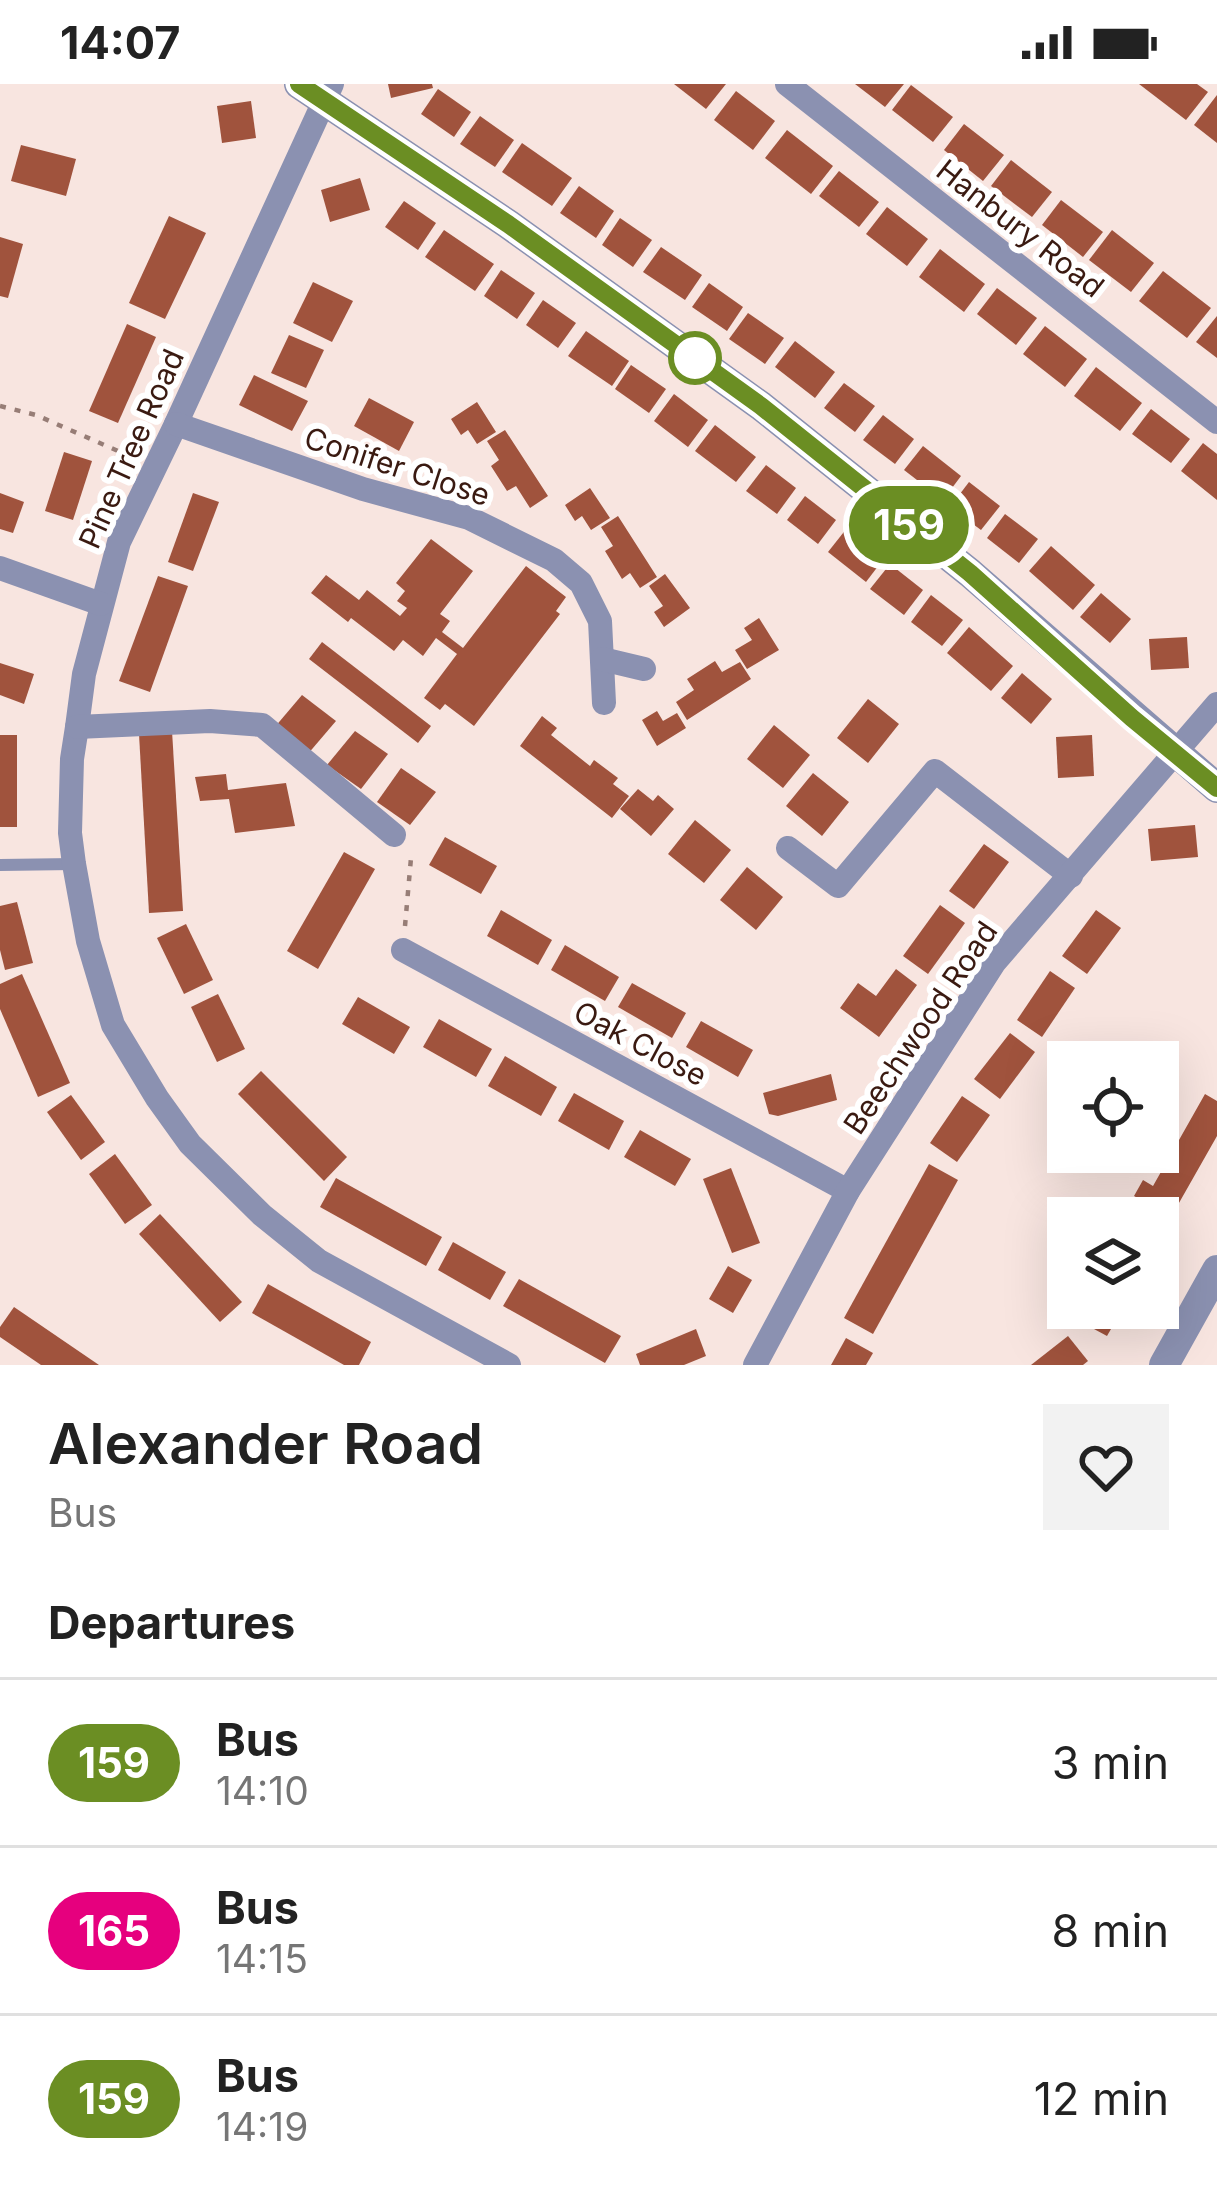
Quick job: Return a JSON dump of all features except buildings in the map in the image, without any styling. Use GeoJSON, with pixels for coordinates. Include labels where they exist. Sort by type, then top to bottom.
{"type":"FeatureCollection","features":[{"type":"Feature","properties":{"kind":"street","name":"Hanbury Road"},"geometry":{"type":"LineString","coordinates":[[787,84],[1217,422]]}},
{"type":"Feature","properties":{"kind":"street","name":"Pine Tree Road"},"geometry":{"type":"LineString","coordinates":[[319,90],[176,424],[118,542],[84,674],[72,759],[74,864],[88,941],[112,1024],[190,1144],[262,1215],[319,1261],[509,1365]]}},
{"type":"Feature","properties":{"kind":"street"},"geometry":{"type":"LineString","coordinates":[[319,90],[761,406],[970,573],[1217,788]]}},
{"type":"Feature","properties":{"kind":"street","name":"Conifer Close"},"geometry":{"type":"LineString","coordinates":[[176,424],[363,489],[469,518],[554,560],[581,583],[600,621],[604,703]]}},
{"type":"Feature","properties":{"kind":"street"},"geometry":{"type":"LineString","coordinates":[[0,568],[101,604]]}},
{"type":"Feature","properties":{"kind":"street"},"geometry":{"type":"LineString","coordinates":[[602,659],[644,669]]}},
{"type":"Feature","properties":{"kind":"street","name":"Beechwood Road"},"geometry":{"type":"LineString","coordinates":[[755,1365],[848,1191],[994,963],[1217,704]]}},
{"type":"Feature","properties":{"kind":"street"},"geometry":{"type":"LineString","coordinates":[[77,727],[210,721],[262,725],[394,835]]}},
{"type":"Feature","properties":{"kind":"street"},"geometry":{"type":"LineString","coordinates":[[788,848],[838,886],[935,771],[1071,876]]}},
{"type":"Feature","properties":{"kind":"street","name":"Oak Close"},"geometry":{"type":"LineString","coordinates":[[403,950],[848,1191]]}},
{"type":"Feature","properties":{"kind":"street"},"geometry":{"type":"LineString","coordinates":[[1164,1365],[1217,1270]]}},
{"type":"Feature","properties":{"kind":"lane"},"geometry":{"type":"LineString","coordinates":[[0,865],[74,864]]}},
{"type":"Feature","properties":{"kind":"path"},"geometry":{"type":"LineString","coordinates":[[0,406],[36,415],[155,467]]}},
{"type":"Feature","properties":{"kind":"path"},"geometry":{"type":"LineString","coordinates":[[394,835],[411,858],[403,950]]}},
{"type":"Feature","properties":{"kind":"bus line","name":"159"},"geometry":{"type":"LineString","coordinates":[[299,84],[508,224],[761,406],[970,573],[1217,788]]}}]}
